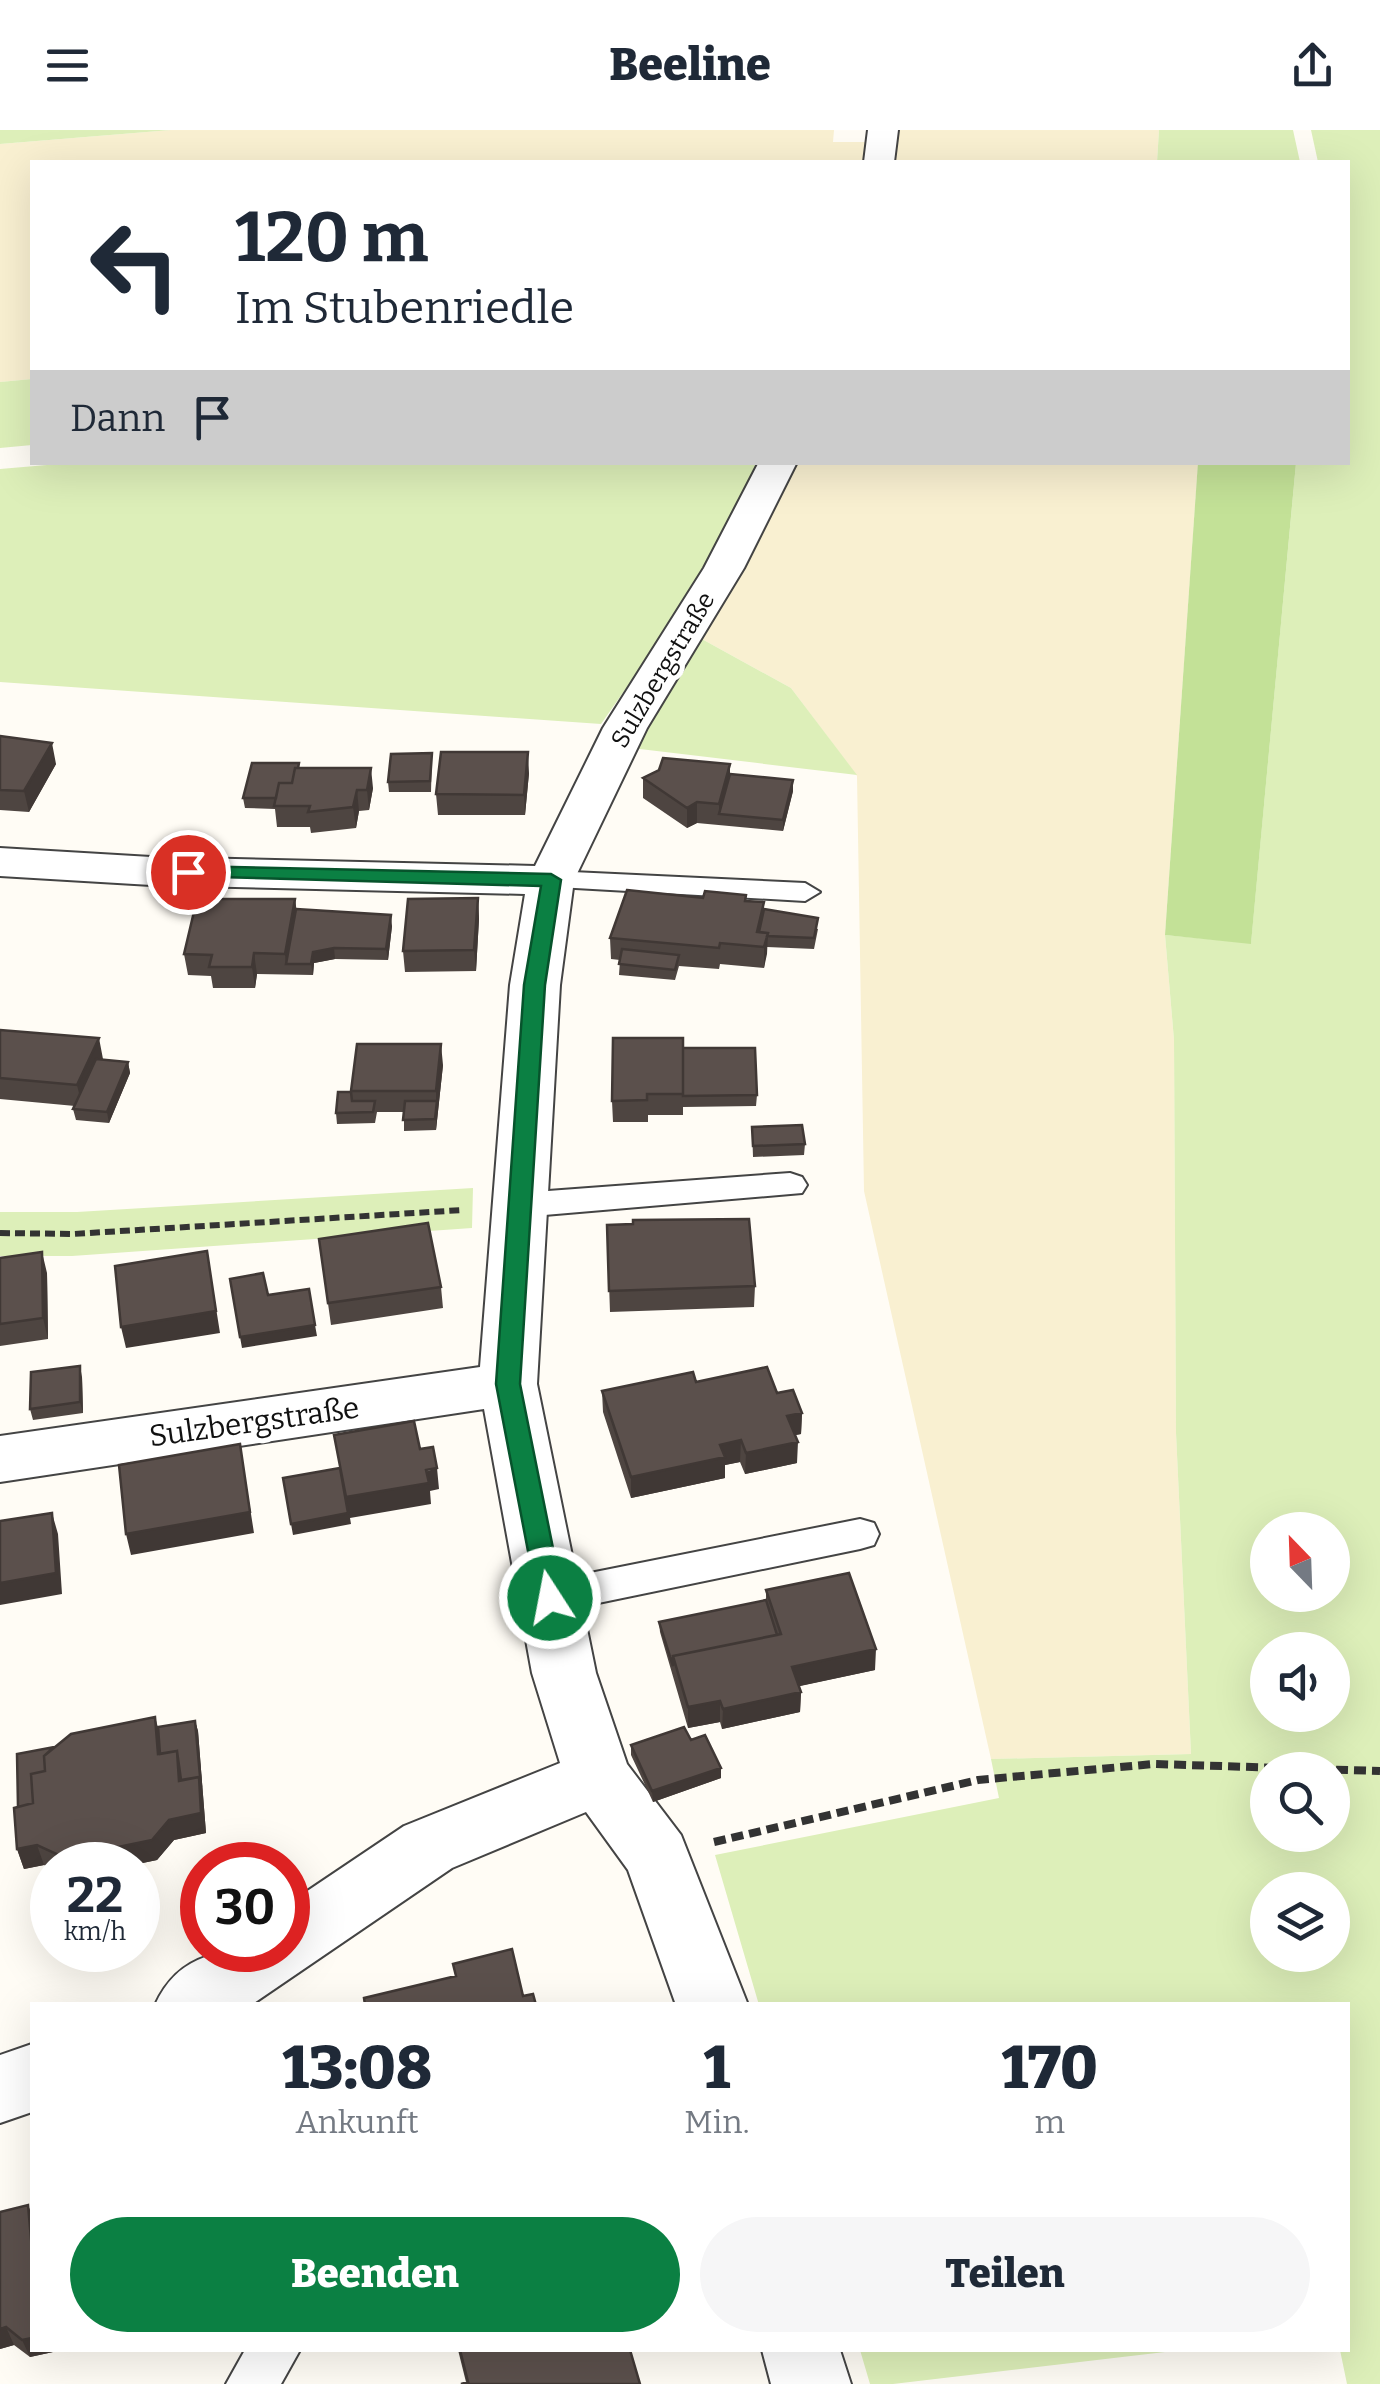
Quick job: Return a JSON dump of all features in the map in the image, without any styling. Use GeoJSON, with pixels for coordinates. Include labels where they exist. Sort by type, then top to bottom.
{"type":"FeatureCollection","features":[{"type":"Feature","properties":{"kind":"street"},"geometry":{"type":"LineString","coordinates":[[879,160],[883,130]]}},
{"type":"Feature","properties":{"kind":"street","name":"Sulzbergstraße"},"geometry":{"type":"LineString","coordinates":[[711,2002],[657,1856],[598,1777],[564,1673],[508,1384],[494,1207],[551,880],[624,728],[724,568],[776,465]]}},
{"type":"Feature","properties":{"kind":"street"},"geometry":{"type":"LineString","coordinates":[[0,862],[551,880]]}},
{"type":"Feature","properties":{"kind":"street","name":"Sulzbergstraße"},"geometry":{"type":"LineString","coordinates":[[0,1459],[508,1384]]}},
{"type":"Feature","properties":{"kind":"street"},"geometry":{"type":"LineString","coordinates":[[310,1927],[428,1847],[598,1777]]}},
{"type":"Feature","properties":{"kind":"street"},"geometry":{"type":"LineString","coordinates":[[200,2002],[243,1972]]}},
{"type":"Feature","properties":{"kind":"street"},"geometry":{"type":"LineString","coordinates":[[0,2088],[30,2079]]}},
{"type":"Feature","properties":{"kind":"street"},"geometry":{"type":"LineString","coordinates":[[802,2352],[811,2384]]}},
{"type":"Feature","properties":{"kind":"lane"},"geometry":{"type":"LineString","coordinates":[[551,880],[804,892]]}},
{"type":"Feature","properties":{"kind":"lane"},"geometry":{"type":"LineString","coordinates":[[494,1207],[790,1184]]}},
{"type":"Feature","properties":{"kind":"lane"},"geometry":{"type":"LineString","coordinates":[[550,1598],[860,1534]]}},
{"type":"Feature","properties":{"kind":"lane"},"geometry":{"type":"LineString","coordinates":[[251,2384],[274,2352]]}},
{"type":"Feature","properties":{"kind":"path"},"geometry":{"type":"LineString","coordinates":[[0,1233],[92,1233],[494,1207]]}},
{"type":"Feature","properties":{"kind":"path"},"geometry":{"type":"LineString","coordinates":[[657,1856],[978,1780],[1154,1764],[1380,1772]]}},
{"type":"Feature","properties":{"kind":"shaded area"},"geometry":{"type":"Polygon","coordinates":[[[171,130],[834,130],[833,142],[869,142],[866,160],[30,160],[30,379],[0,382],[0,144],[171,130]]]}},
{"type":"Feature","properties":{"kind":"shaded area"},"geometry":{"type":"Polygon","coordinates":[[[894,130],[1159,130],[1157,160],[890,160],[894,130]]]}},
{"type":"Feature","properties":{"kind":"shaded area"},"geometry":{"type":"Polygon","coordinates":[[[793,465],[1198,465],[1165,935],[1174,1040],[1176,1433],[1191,1754],[991,1759],[864,1191],[857,776],[791,688],[700,638],[793,465]]]}},
{"type":"Feature","properties":{"kind":"green space"},"geometry":{"type":"Polygon","coordinates":[[[0,130],[171,130],[0,144],[0,130]]]}},
{"type":"Feature","properties":{"kind":"green space"},"geometry":{"type":"Polygon","coordinates":[[[1159,130],[1293,130],[1300,160],[1157,160],[1159,130]]]}},
{"type":"Feature","properties":{"kind":"green space"},"geometry":{"type":"Polygon","coordinates":[[[1311,130],[1380,130],[1380,2384],[1347,2384],[1340,2352],[1350,2352],[1350,2002],[758,2002],[715,1855],[999,1798],[991,1759],[1191,1754],[1176,1433],[1174,1040],[1165,935],[1251,943],[1296,465],[1350,465],[1350,160],[1318,160],[1311,130]]]}},
{"type":"Feature","properties":{"kind":"green space"},"geometry":{"type":"Polygon","coordinates":[[[30,379],[30,445],[0,448],[0,382],[30,379]]]}},
{"type":"Feature","properties":{"kind":"green space"},"geometry":{"type":"Polygon","coordinates":[[[47,465],[762,465],[716,560],[601,724],[0,682],[0,469],[47,465]]]}},
{"type":"Feature","properties":{"kind":"green space"},"geometry":{"type":"Polygon","coordinates":[[[1198,465],[1296,465],[1251,944],[1165,935],[1198,465]]]}},
{"type":"Feature","properties":{"kind":"green space"},"geometry":{"type":"Polygon","coordinates":[[[700,638],[791,688],[857,775],[623,747],[700,638]]]}},
{"type":"Feature","properties":{"kind":"green space"},"geometry":{"type":"Polygon","coordinates":[[[473,1188],[472,1228],[72,1256],[0,1256],[0,1212],[77,1212],[473,1188]]]}},
{"type":"Feature","properties":{"kind":"green space"},"geometry":{"type":"Polygon","coordinates":[[[861,2352],[1165,2352],[893,2384],[870,2384],[861,2352]]]}},
{"type":"Feature","properties":{"kind":"building"},"geometry":{"type":"Polygon","coordinates":[[[0,736],[52,743],[24,791],[0,790],[0,736]]]}},
{"type":"Feature","properties":{"kind":"building"},"geometry":{"type":"Polygon","coordinates":[[[441,752],[528,752],[524,795],[436,794],[441,752]]]}},
{"type":"Feature","properties":{"kind":"building"},"geometry":{"type":"Polygon","coordinates":[[[432,753],[430,781],[388,782],[391,754],[432,753]]]}},
{"type":"Feature","properties":{"kind":"building"},"geometry":{"type":"Polygon","coordinates":[[[663,758],[730,764],[719,804],[697,802],[687,808],[643,778],[659,770],[663,758]]]}},
{"type":"Feature","properties":{"kind":"building"},"geometry":{"type":"Polygon","coordinates":[[[252,763],[299,763],[292,783],[279,783],[276,798],[243,798],[252,763]]]}},
{"type":"Feature","properties":{"kind":"building"},"geometry":{"type":"Polygon","coordinates":[[[295,768],[371,768],[367,790],[357,790],[353,807],[308,812],[310,806],[274,806],[279,783],[292,783],[295,768]]]}},
{"type":"Feature","properties":{"kind":"building"},"geometry":{"type":"Polygon","coordinates":[[[730,774],[793,780],[783,820],[719,814],[730,774]]]}},
{"type":"Feature","properties":{"kind":"building"},"geometry":{"type":"Polygon","coordinates":[[[627,890],[703,898],[705,891],[746,895],[745,901],[764,902],[757,932],[768,933],[764,947],[720,943],[719,948],[610,938],[627,890]]]}},
{"type":"Feature","properties":{"kind":"building"},"geometry":{"type":"Polygon","coordinates":[[[478,898],[474,950],[403,951],[408,899],[478,898]]]}},
{"type":"Feature","properties":{"kind":"building"},"geometry":{"type":"Polygon","coordinates":[[[197,899],[295,899],[285,954],[254,953],[252,967],[209,967],[212,955],[184,954],[197,899]]]}},
{"type":"Feature","properties":{"kind":"building"},"geometry":{"type":"Polygon","coordinates":[[[296,909],[391,915],[386,949],[334,948],[313,952],[311,964],[286,964],[296,909]]]}},
{"type":"Feature","properties":{"kind":"building"},"geometry":{"type":"Polygon","coordinates":[[[764,909],[818,918],[814,938],[767,936],[768,933],[759,932],[764,909]]]}},
{"type":"Feature","properties":{"kind":"building"},"geometry":{"type":"Polygon","coordinates":[[[622,949],[679,955],[675,970],[619,964],[622,949]]]}},
{"type":"Feature","properties":{"kind":"building"},"geometry":{"type":"Polygon","coordinates":[[[0,1030],[99,1038],[77,1085],[0,1078],[0,1030]]]}},
{"type":"Feature","properties":{"kind":"building"},"geometry":{"type":"Polygon","coordinates":[[[613,1038],[683,1038],[683,1094],[647,1094],[647,1100],[612,1101],[613,1038]]]}},
{"type":"Feature","properties":{"kind":"building"},"geometry":{"type":"Polygon","coordinates":[[[357,1044],[441,1044],[436,1091],[351,1091],[357,1044]]]}},
{"type":"Feature","properties":{"kind":"building"},"geometry":{"type":"Polygon","coordinates":[[[683,1048],[755,1048],[757,1095],[683,1096],[683,1048]]]}},
{"type":"Feature","properties":{"kind":"building"},"geometry":{"type":"Polygon","coordinates":[[[96,1059],[128,1062],[107,1112],[73,1109],[96,1059]]]}},
{"type":"Feature","properties":{"kind":"building"},"geometry":{"type":"Polygon","coordinates":[[[338,1092],[351,1092],[352,1101],[375,1101],[373,1112],[336,1113],[338,1092]]]}},
{"type":"Feature","properties":{"kind":"building"},"geometry":{"type":"Polygon","coordinates":[[[405,1101],[437,1101],[435,1119],[403,1120],[405,1101]]]}},
{"type":"Feature","properties":{"kind":"building"},"geometry":{"type":"Polygon","coordinates":[[[802,1125],[805,1144],[753,1146],[752,1127],[802,1125]]]}},
{"type":"Feature","properties":{"kind":"building"},"geometry":{"type":"Polygon","coordinates":[[[749,1219],[755,1286],[609,1291],[607,1225],[633,1224],[633,1220],[749,1219]]]}},
{"type":"Feature","properties":{"kind":"building"},"geometry":{"type":"Polygon","coordinates":[[[428,1223],[441,1287],[328,1303],[319,1239],[428,1223]]]}},
{"type":"Feature","properties":{"kind":"building"},"geometry":{"type":"Polygon","coordinates":[[[207,1251],[216,1311],[121,1327],[115,1266],[207,1251]]]}},
{"type":"Feature","properties":{"kind":"building"},"geometry":{"type":"Polygon","coordinates":[[[42,1252],[43,1318],[0,1324],[0,1258],[42,1252]]]}},
{"type":"Feature","properties":{"kind":"building"},"geometry":{"type":"Polygon","coordinates":[[[263,1273],[268,1295],[309,1289],[315,1325],[240,1337],[230,1279],[263,1273]]]}},
{"type":"Feature","properties":{"kind":"building"},"geometry":{"type":"Polygon","coordinates":[[[80,1366],[80,1402],[30,1409],[31,1372],[80,1366]]]}},
{"type":"Feature","properties":{"kind":"building"},"geometry":{"type":"Polygon","coordinates":[[[767,1367],[777,1393],[793,1390],[802,1413],[787,1416],[798,1442],[746,1453],[741,1440],[720,1445],[725,1457],[631,1477],[602,1391],[693,1372],[696,1382],[767,1367]]]}},
{"type":"Feature","properties":{"kind":"building"},"geometry":{"type":"Polygon","coordinates":[[[414,1421],[420,1449],[433,1447],[437,1468],[426,1470],[429,1483],[346,1497],[334,1435],[414,1421]]]}},
{"type":"Feature","properties":{"kind":"building"},"geometry":{"type":"Polygon","coordinates":[[[240,1444],[250,1512],[126,1534],[119,1465],[240,1444]]]}},
{"type":"Feature","properties":{"kind":"building"},"geometry":{"type":"Polygon","coordinates":[[[340,1468],[348,1513],[291,1524],[283,1478],[340,1468]]]}},
{"type":"Feature","properties":{"kind":"building"},"geometry":{"type":"Polygon","coordinates":[[[52,1513],[56,1573],[0,1583],[0,1521],[52,1513]]]}},
{"type":"Feature","properties":{"kind":"building"},"geometry":{"type":"Polygon","coordinates":[[[849,1573],[876,1649],[792,1667],[801,1692],[723,1709],[720,1701],[688,1707],[673,1656],[781,1634],[766,1590],[849,1573]]]}},
{"type":"Feature","properties":{"kind":"building"},"geometry":{"type":"Polygon","coordinates":[[[766,1600],[777,1635],[673,1656],[673,1666],[659,1622],[766,1600]]]}},
{"type":"Feature","properties":{"kind":"building"},"geometry":{"type":"Polygon","coordinates":[[[155,1717],[158,1754],[177,1751],[179,1781],[199,1777],[201,1813],[169,1820],[152,1840],[142,1842],[30,1842],[30,1846],[17,1849],[14,1808],[33,1803],[31,1774],[45,1771],[44,1756],[71,1734],[155,1717]]]}},
{"type":"Feature","properties":{"kind":"building"},"geometry":{"type":"Polygon","coordinates":[[[195,1721],[201,1787],[199,1777],[181,1780],[177,1751],[160,1754],[158,1727],[195,1721]]]}},
{"type":"Feature","properties":{"kind":"building"},"geometry":{"type":"Polygon","coordinates":[[[684,1727],[691,1740],[705,1735],[721,1768],[652,1791],[631,1745],[684,1727]]]}},
{"type":"Feature","properties":{"kind":"building"},"geometry":{"type":"Polygon","coordinates":[[[54,1747],[44,1756],[45,1771],[31,1774],[33,1803],[18,1807],[17,1754],[54,1747]]]}},
{"type":"Feature","properties":{"kind":"building"},"geometry":{"type":"Polygon","coordinates":[[[512,1949],[523,1996],[533,1994],[535,2002],[365,2002],[364,1998],[456,1976],[453,1964],[512,1949]]]}},
{"type":"Feature","properties":{"kind":"building"},"geometry":{"type":"Polygon","coordinates":[[[28,2205],[30,2338],[22,2340],[6,2327],[0,2329],[0,2212],[28,2205]]]}},
{"type":"Feature","properties":{"kind":"building"},"geometry":{"type":"Polygon","coordinates":[[[460,2352],[631,2352],[640,2384],[461,2384],[468,2382],[460,2352]]]}},
{"type":"Feature","properties":{"kind":"route"},"geometry":{"type":"LineString","coordinates":[[188,872],[551,880],[534,985],[508,1384],[550,1598]]}}]}
